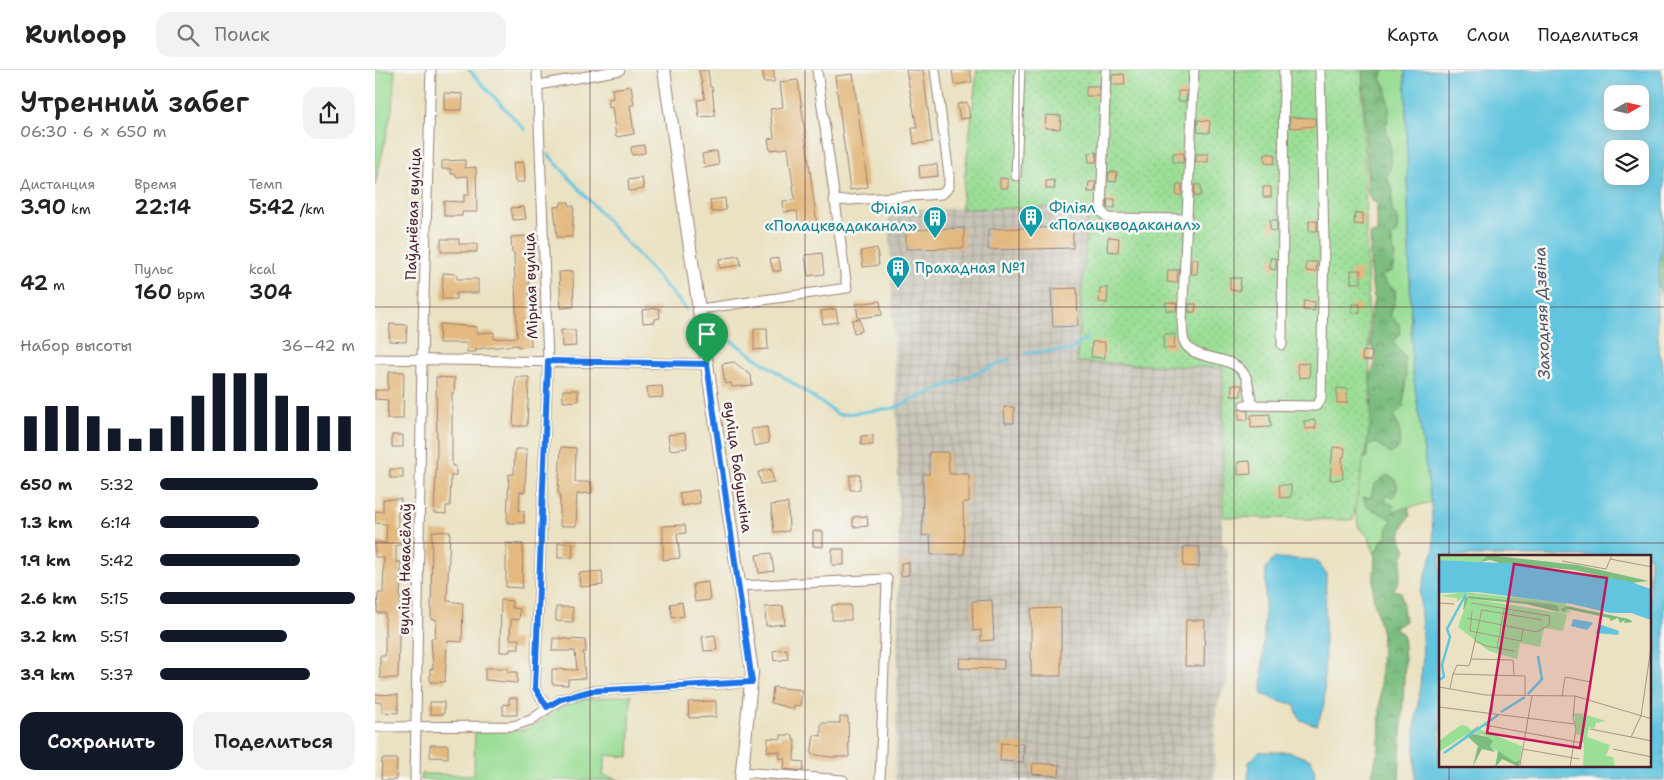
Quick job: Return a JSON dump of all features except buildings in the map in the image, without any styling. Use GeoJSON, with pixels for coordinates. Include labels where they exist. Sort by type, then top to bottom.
{"type":"FeatureCollection","features":[{"type":"Feature","properties":{"kind":"street","name":"Паўднёвая вуліца"},"geometry":{"type":"LineString","coordinates":[[422,360],[431,70]]}},
{"type":"Feature","properties":{"kind":"street","name":"Мірная вуліца"},"geometry":{"type":"LineString","coordinates":[[537,70],[548,361],[535,688],[547,707]]}},
{"type":"Feature","properties":{"kind":"street"},"geometry":{"type":"LineString","coordinates":[[539,85],[620,70]]}},
{"type":"Feature","properties":{"kind":"street","name":"вуліца Бабушкіна"},"geometry":{"type":"LineString","coordinates":[[664,70],[752,682],[742,776]]}},
{"type":"Feature","properties":{"kind":"street"},"geometry":{"type":"LineString","coordinates":[[699,309],[847,288],[817,70]]}},
{"type":"Feature","properties":{"kind":"street"},"geometry":{"type":"LineString","coordinates":[[834,201],[942,194],[949,187],[935,70]]}},
{"type":"Feature","properties":{"kind":"street"},"geometry":{"type":"LineString","coordinates":[[1016,176],[1020,70]]}},
{"type":"Feature","properties":{"kind":"street"},"geometry":{"type":"LineString","coordinates":[[1106,70],[1101,211],[1108,218],[1187,219]]}},
{"type":"Feature","properties":{"kind":"street"},"geometry":{"type":"LineString","coordinates":[[1194,70],[1182,322],[1184,342],[1192,351],[1231,362],[1239,367],[1246,378],[1248,404],[1316,406],[1321,399],[1324,242],[1320,70]]}},
{"type":"Feature","properties":{"kind":"street"},"geometry":{"type":"LineString","coordinates":[[1282,345],[1284,70]]}},
{"type":"Feature","properties":{"kind":"street"},"geometry":{"type":"LineString","coordinates":[[375,359],[707,364]]}},
{"type":"Feature","properties":{"kind":"street","name":"вуліца Навасёлаў"},"geometry":{"type":"LineString","coordinates":[[415,780],[422,360]]}},
{"type":"Feature","properties":{"kind":"street"},"geometry":{"type":"LineString","coordinates":[[739,586],[887,579],[880,780]]}},
{"type":"Feature","properties":{"kind":"street"},"geometry":{"type":"LineString","coordinates":[[375,727],[513,726],[531,720],[561,699],[591,691],[752,682]]}},
{"type":"Feature","properties":{"kind":"street"},"geometry":{"type":"LineString","coordinates":[[742,776],[843,780]]}},
{"type":"Feature","properties":{"kind":"shaded area"},"geometry":{"type":"Polygon","coordinates":[[[1088,207],[1077,362],[1223,368],[1222,542],[1228,550],[1227,682],[1216,708],[1214,780],[895,780],[899,578],[897,429],[889,209],[1088,207]]]}},
{"type":"Feature","properties":{"kind":"green space"},"geometry":{"type":"Polygon","coordinates":[[[375,70],[395,70],[392,109],[375,186],[375,70]]]}},
{"type":"Feature","properties":{"kind":"green space"},"geometry":{"type":"Polygon","coordinates":[[[977,70],[1362,70],[1371,419],[1353,520],[1223,517],[1223,368],[1077,362],[1088,207],[961,209],[977,70]]]}},
{"type":"Feature","properties":{"kind":"green space"},"geometry":{"type":"Polygon","coordinates":[[[1363,70],[1384,70],[1381,79],[1388,97],[1389,110],[1385,129],[1389,141],[1391,160],[1386,177],[1392,189],[1392,212],[1398,219],[1397,232],[1391,237],[1395,256],[1392,271],[1381,275],[1386,283],[1395,290],[1395,300],[1390,316],[1399,324],[1400,334],[1393,342],[1404,357],[1406,375],[1403,407],[1394,416],[1400,433],[1399,447],[1390,454],[1377,443],[1368,445],[1367,457],[1362,460],[1368,413],[1373,397],[1368,383],[1375,364],[1375,352],[1371,347],[1370,317],[1374,299],[1370,271],[1370,234],[1377,233],[1377,203],[1372,201],[1368,195],[1363,70]]]}},
{"type":"Feature","properties":{"kind":"green space"},"geometry":{"type":"Polygon","coordinates":[[[1384,70],[1405,70],[1412,366],[1431,502],[1393,512],[1385,501],[1386,495],[1374,484],[1394,520],[1388,525],[1387,538],[1383,539],[1375,554],[1368,536],[1359,528],[1351,492],[1368,445],[1400,433],[1394,416],[1404,357],[1393,342],[1399,324],[1390,316],[1395,300],[1395,290],[1385,283],[1381,274],[1395,256],[1391,237],[1392,189],[1386,176],[1390,140],[1385,129],[1387,88],[1381,79],[1384,70]]]}},
{"type":"Feature","properties":{"kind":"green space"},"geometry":{"type":"Polygon","coordinates":[[[1664,208],[1664,306],[1658,283],[1664,208]]]}},
{"type":"Feature","properties":{"kind":"green space"},"geometry":{"type":"Polygon","coordinates":[[[1387,475],[1395,479],[1398,488],[1393,497],[1386,495],[1385,501],[1393,505],[1394,512],[1408,507],[1410,516],[1401,532],[1406,549],[1403,555],[1399,580],[1393,590],[1401,592],[1405,621],[1394,628],[1403,634],[1405,661],[1399,780],[1371,780],[1379,746],[1382,634],[1373,596],[1375,554],[1383,539],[1387,538],[1388,525],[1393,520],[1366,506],[1363,498],[1371,497],[1374,485],[1387,475]]]}},
{"type":"Feature","properties":{"kind":"green space"},"geometry":{"type":"Polygon","coordinates":[[[631,695],[629,757],[606,755],[603,775],[620,780],[421,780],[422,774],[474,775],[475,732],[523,730],[539,723],[562,706],[586,699],[631,695]]]}},
{"type":"Feature","properties":{"kind":"water","name":"Заходняя Дзвіна"},"geometry":{"type":"Polygon","coordinates":[[[1405,70],[1661,70],[1664,89],[1664,208],[1657,332],[1664,372],[1664,780],[1415,780],[1415,729],[1423,659],[1420,593],[1434,549],[1431,502],[1412,366],[1405,70]]]}},
{"type":"Feature","properties":{"kind":"water"},"geometry":{"type":"Polygon","coordinates":[[[1275,558],[1315,560],[1326,573],[1324,705],[1317,725],[1300,720],[1294,704],[1278,701],[1262,694],[1266,567],[1275,558]]]}},
{"type":"Feature","properties":{"kind":"water"},"geometry":{"type":"Polygon","coordinates":[[[1259,752],[1289,752],[1311,760],[1315,771],[1314,780],[1248,780],[1249,762],[1259,752]]]}},
{"type":"Feature","properties":{"kind":"waterway"},"geometry":{"type":"LineString","coordinates":[[469,70],[525,130]]}},
{"type":"Feature","properties":{"kind":"waterway"},"geometry":{"type":"LineString","coordinates":[[548,154],[687,310]]}},
{"type":"Feature","properties":{"kind":"waterway"},"geometry":{"type":"LineString","coordinates":[[713,328],[839,415],[894,408],[1010,359]]}},
{"type":"Feature","properties":{"kind":"waterway"},"geometry":{"type":"LineString","coordinates":[[1026,353],[1071,350],[1087,338]]}},
{"type":"Feature","properties":{"kind":"place","name":"Філіял «Полацкводаканал»"},"geometry":{"type":"Point","coordinates":[1031,238]}},
{"type":"Feature","properties":{"kind":"place","name":"Філіял «Полацквадаканал»"},"geometry":{"type":"Point","coordinates":[935,239]}},
{"type":"Feature","properties":{"kind":"place","name":"Прахадная №1"},"geometry":{"type":"Point","coordinates":[898,289]}},
{"type":"Feature","properties":{"kind":"route"},"geometry":{"type":"LineString","coordinates":[[548,361],[707,364],[752,682],[591,691],[561,699],[547,707],[535,688],[548,361]]}}]}
